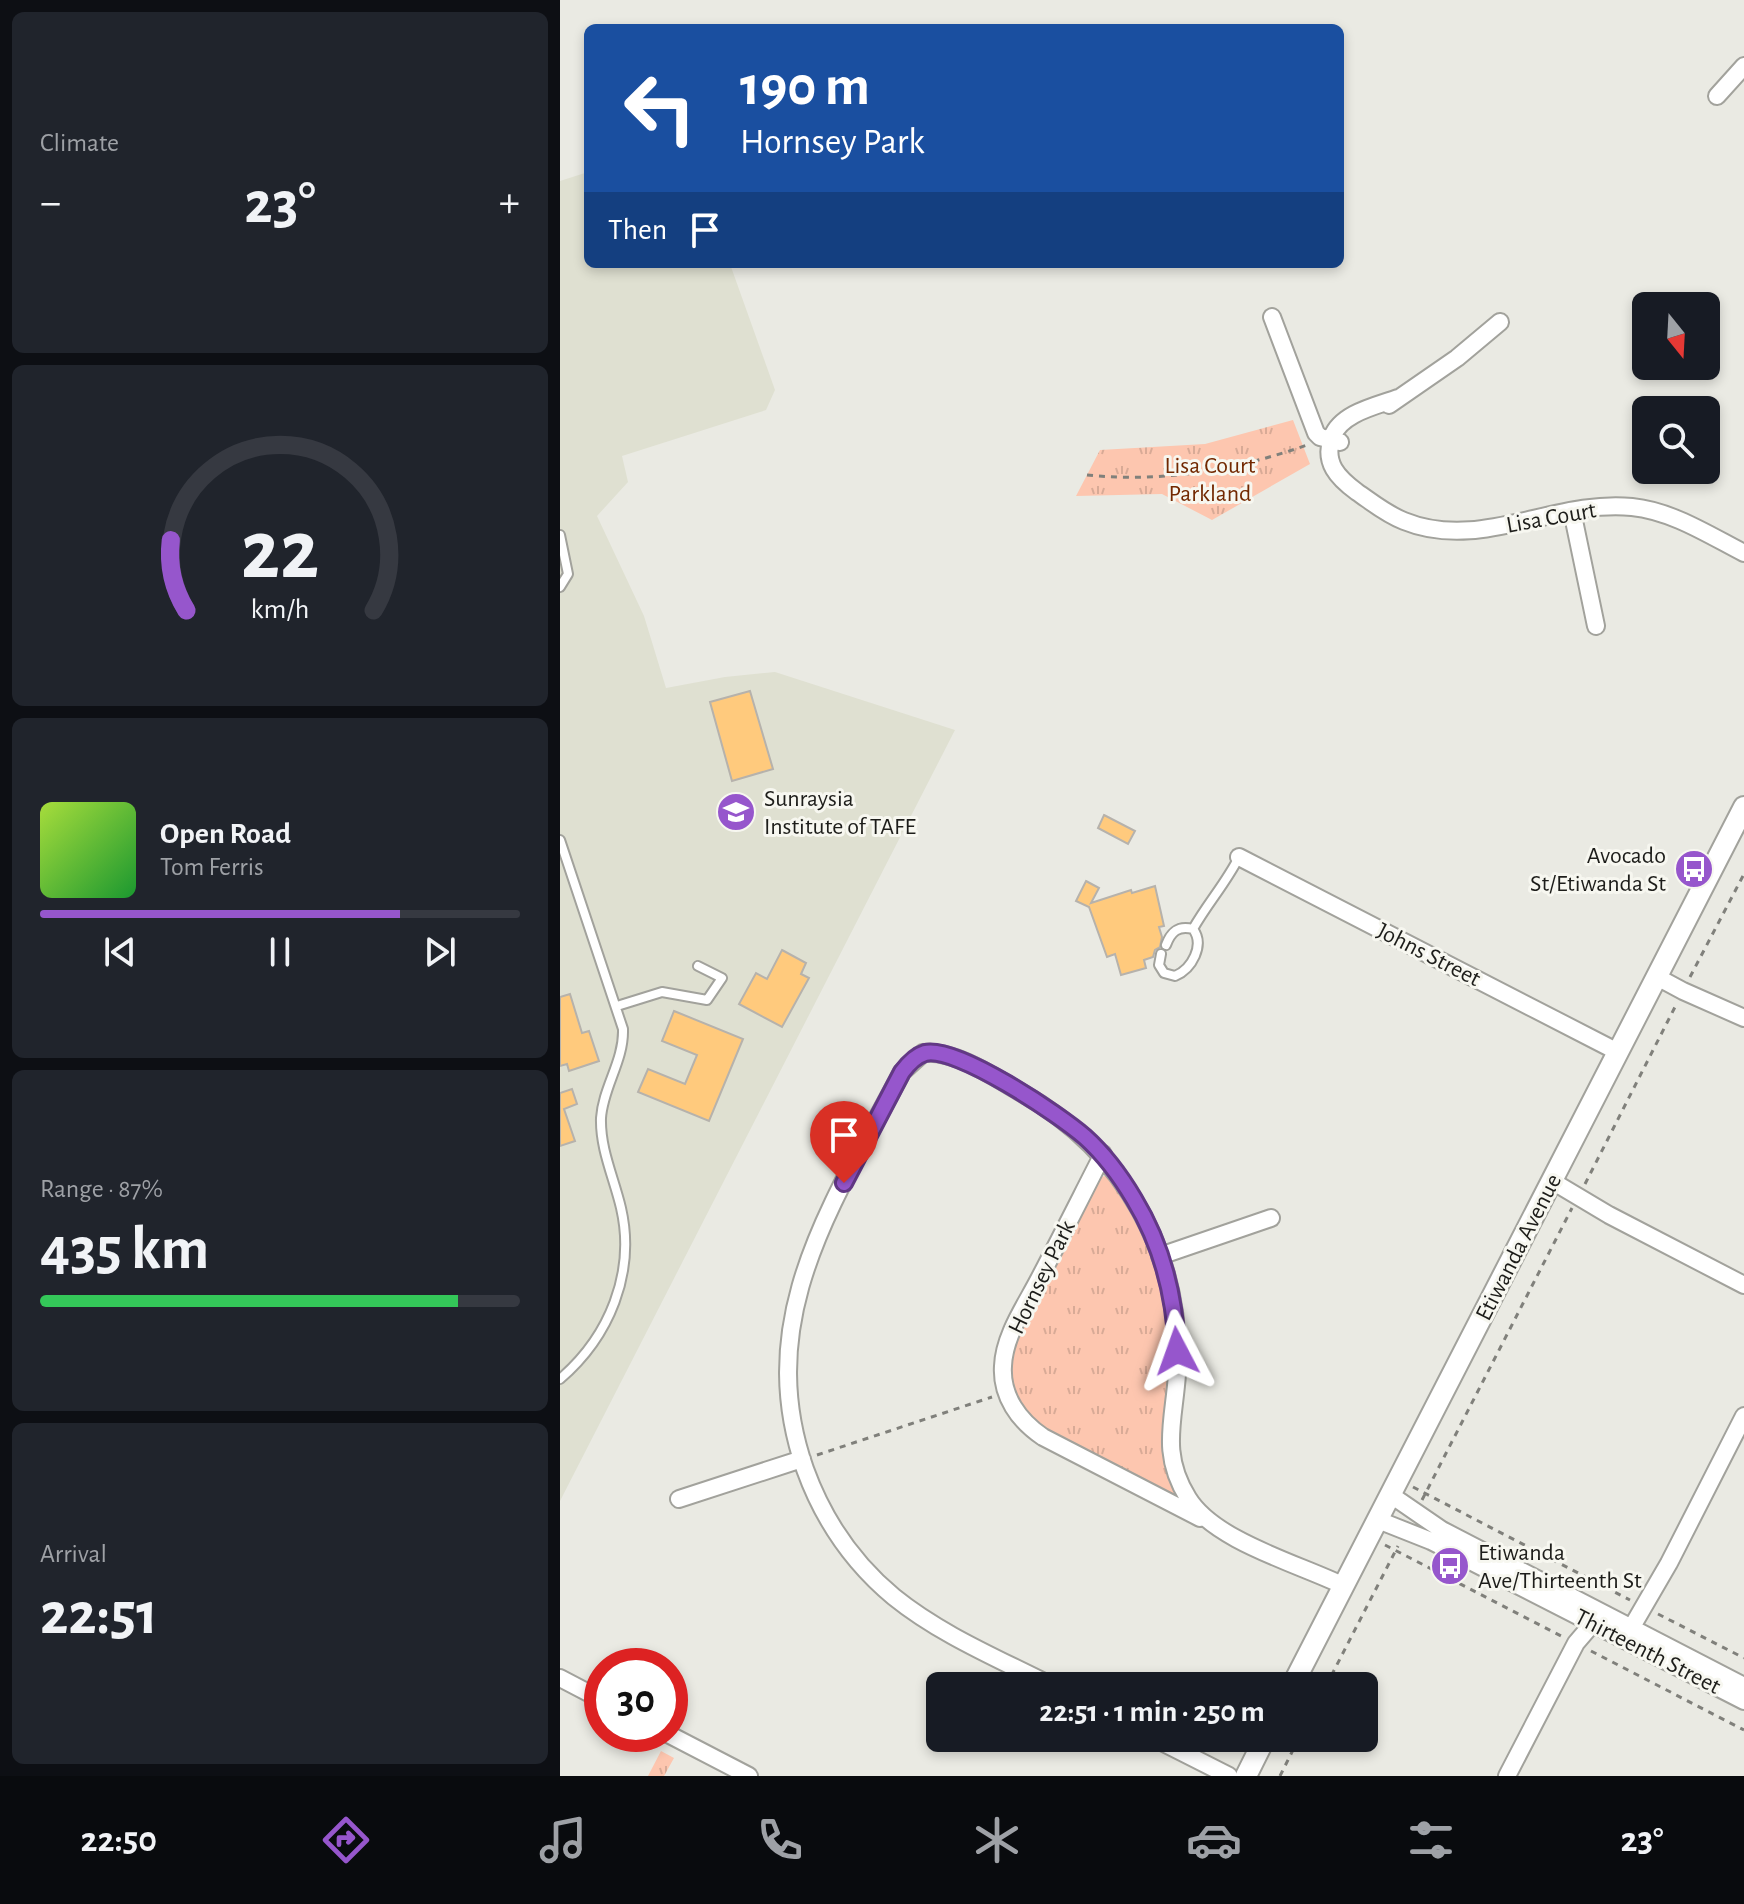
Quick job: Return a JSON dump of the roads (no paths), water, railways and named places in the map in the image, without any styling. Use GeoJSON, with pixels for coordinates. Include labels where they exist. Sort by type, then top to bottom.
{"type":"FeatureCollection","features":[{"type":"Feature","properties":{"kind":"street"},"geometry":{"type":"LineString","coordinates":[[1717,96],[1744,66]]}},
{"type":"Feature","properties":{"kind":"street"},"geometry":{"type":"LineString","coordinates":[[1272,317],[1312,418],[1335,438],[1457,358],[1500,322]]}},
{"type":"Feature","properties":{"kind":"street","name":"Lisa Court"},"geometry":{"type":"LineString","coordinates":[[1335,438],[1340,460],[1359,493],[1406,522],[1441,531],[1480,530],[1612,506],[1652,511],[1688,524],[1744,553]]}},
{"type":"Feature","properties":{"kind":"street"},"geometry":{"type":"LineString","coordinates":[[1572,511],[1596,626]]}},
{"type":"Feature","properties":{"kind":"street","name":"Etiwanda Avenue"},"geometry":{"type":"LineString","coordinates":[[1299,1672],[1744,807]]}},
{"type":"Feature","properties":{"kind":"street","name":"Johns Street"},"geometry":{"type":"LineString","coordinates":[[1239,857],[1618,1052]]}},
{"type":"Feature","properties":{"kind":"street"},"geometry":{"type":"LineString","coordinates":[[1659,973],[1744,1018]]}},
{"type":"Feature","properties":{"kind":"street"},"geometry":{"type":"LineString","coordinates":[[1026,1672],[921,1616],[869,1574],[826,1517],[802,1459],[792,1420],[787,1375],[790,1322],[799,1285],[821,1229],[902,1072],[923,1053],[932,1052],[954,1058],[1036,1101],[1103,1154],[1135,1201],[1168,1280],[1177,1329],[1177,1378],[1169,1432],[1171,1450],[1188,1498],[1216,1526],[1341,1591]]}},
{"type":"Feature","properties":{"kind":"street","name":"Hornsey Park"},"geometry":{"type":"LineString","coordinates":[[1103,1154],[1014,1328],[1003,1366],[1007,1392],[1016,1413],[1027,1426],[1043,1437],[1216,1526]]}},
{"type":"Feature","properties":{"kind":"street"},"geometry":{"type":"LineString","coordinates":[[1550,1185],[1744,1285]]}},
{"type":"Feature","properties":{"kind":"street"},"geometry":{"type":"LineString","coordinates":[[1160,1256],[1271,1218]]}},
{"type":"Feature","properties":{"kind":"street"},"geometry":{"type":"LineString","coordinates":[[1632,1636],[1744,1416]]}},
{"type":"Feature","properties":{"kind":"street"},"geometry":{"type":"LineString","coordinates":[[679,1499],[802,1459]]}},
{"type":"Feature","properties":{"kind":"street","name":"Thirteenth Street"},"geometry":{"type":"LineString","coordinates":[[1395,1488],[1415,1513],[1442,1530],[1744,1701]]}},
{"type":"Feature","properties":{"kind":"street","name":"Thirteenth Street"},"geometry":{"type":"LineString","coordinates":[[1374,1528],[1406,1530],[1591,1614]]}},
{"type":"Feature","properties":{"kind":"street"},"geometry":{"type":"LineString","coordinates":[[1507,1776],[1591,1614]]}},
{"type":"Feature","properties":{"kind":"street","name":"Thirteenth Street"},"geometry":{"type":"LineString","coordinates":[[1632,1636],[1744,1686]]}},
{"type":"Feature","properties":{"kind":"street"},"geometry":{"type":"LineString","coordinates":[[560,1678],[584,1691]]}},
{"type":"Feature","properties":{"kind":"street"},"geometry":{"type":"LineString","coordinates":[[688,1744],[749,1776]]}},
{"type":"Feature","properties":{"kind":"street"},"geometry":{"type":"LineString","coordinates":[[1182,1752],[1229,1776]]}},
{"type":"Feature","properties":{"kind":"street"},"geometry":{"type":"LineString","coordinates":[[1246,1776],[1258,1752]]}},
{"type":"Feature","properties":{"kind":"lane"},"geometry":{"type":"LineString","coordinates":[[560,535],[568,571],[560,587]]}},
{"type":"Feature","properties":{"kind":"lane"},"geometry":{"type":"LineString","coordinates":[[560,840],[617,1006],[623,1042],[601,1118],[606,1156],[624,1226],[622,1270],[614,1306],[590,1349],[560,1379]]}},
{"type":"Feature","properties":{"kind":"lane"},"geometry":{"type":"LineString","coordinates":[[1193,929],[1239,857]]}},
{"type":"Feature","properties":{"kind":"lane"},"geometry":{"type":"LineString","coordinates":[[1184,927],[1193,929],[1199,937],[1198,947],[1184,972],[1175,976],[1164,973],[1159,965],[1163,949],[1175,930],[1184,927]]}},
{"type":"Feature","properties":{"kind":"lane"},"geometry":{"type":"LineString","coordinates":[[617,1006],[662,992],[707,1000],[722,978],[698,966]]}},
{"type":"Feature","properties":{"kind":"place","name":"Sunraysia Institute of TAFE"},"geometry":{"type":"Point","coordinates":[736,812]}},
{"type":"Feature","properties":{"kind":"place","name":"Avocado St/Etiwanda St"},"geometry":{"type":"Point","coordinates":[1694,869]}},
{"type":"Feature","properties":{"kind":"place","name":"Etiwanda Ave/Thirteenth St"},"geometry":{"type":"Point","coordinates":[1450,1566]}},
{"type":"Feature","properties":{"kind":"park label","name":"Lisa Court Parkland"},"geometry":{"type":"Point","coordinates":[1210,479]}}]}
